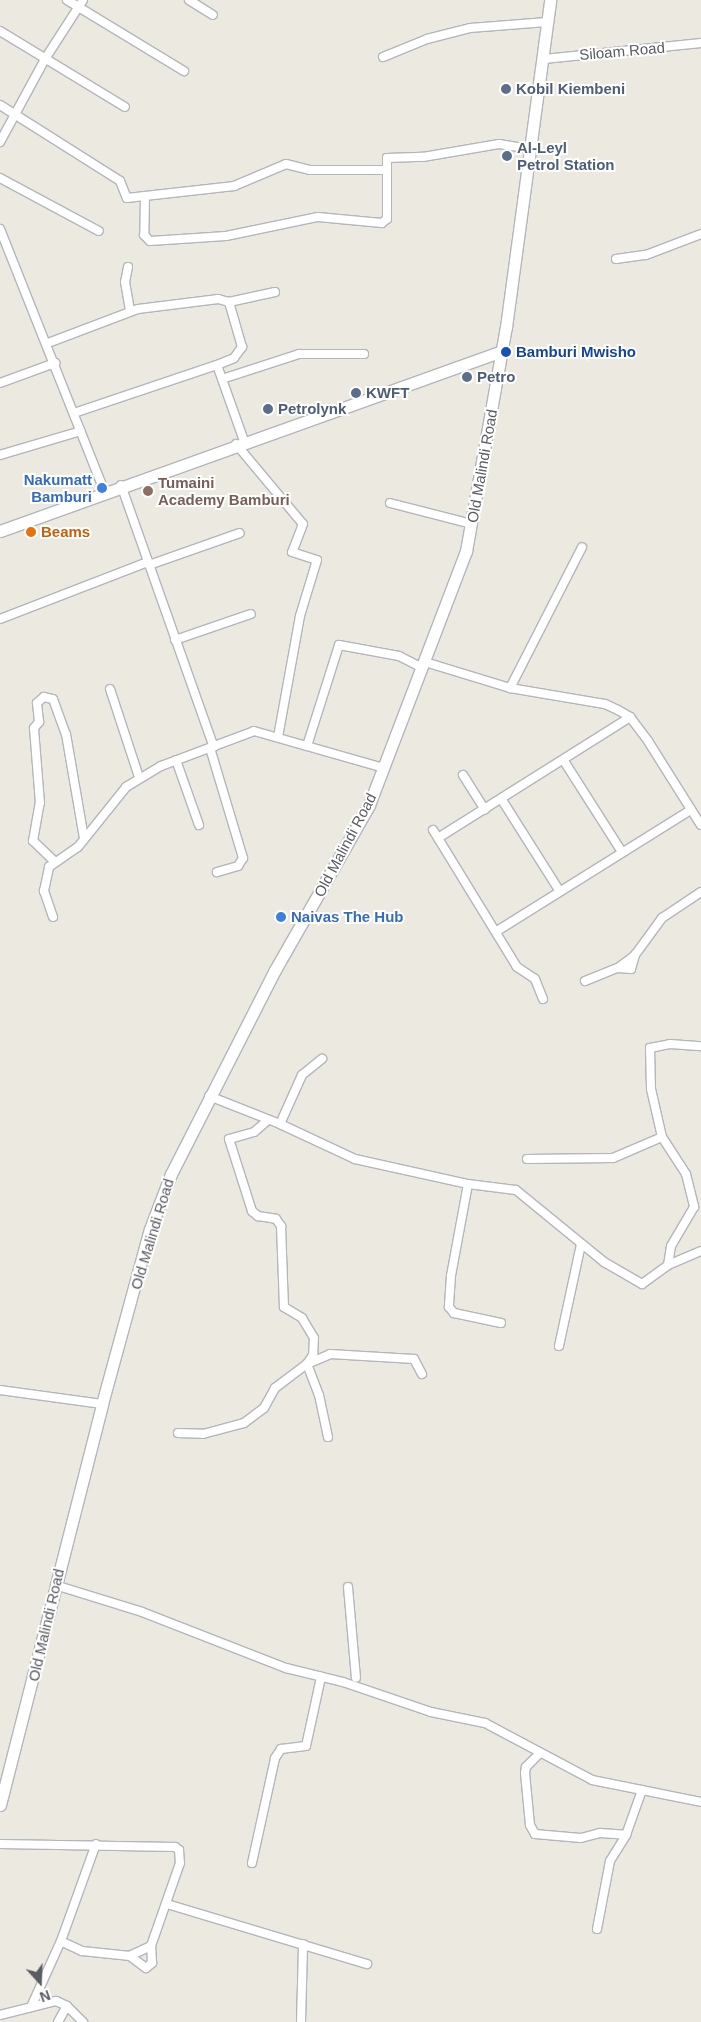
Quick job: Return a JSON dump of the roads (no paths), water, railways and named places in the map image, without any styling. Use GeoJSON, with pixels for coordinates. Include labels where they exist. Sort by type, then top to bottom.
{"type":"FeatureCollection","features":[{"type":"Feature","properties":{"kind":"main road","name":"Old Malindi Road"},"geometry":{"type":"LineString","coordinates":[[0,1805],[54,1585],[102,1404],[150,1229],[170,1174],[209,1096],[365,813],[424,665],[472,524],[502,351],[544,58],[550,0]]}},
{"type":"Feature","properties":{"kind":"main road"},"geometry":{"type":"LineString","coordinates":[[0,531],[121,484],[502,351]]}},
{"type":"Feature","properties":{"kind":"street"},"geometry":{"type":"LineString","coordinates":[[67,0],[81,4],[184,71]]}},
{"type":"Feature","properties":{"kind":"street"},"geometry":{"type":"LineString","coordinates":[[189,0],[213,15]]}},
{"type":"Feature","properties":{"kind":"street"},"geometry":{"type":"LineString","coordinates":[[0,142],[16,116],[45,59],[81,4]]}},
{"type":"Feature","properties":{"kind":"street"},"geometry":{"type":"LineString","coordinates":[[383,57],[427,39],[464,30],[547,22]]}},
{"type":"Feature","properties":{"kind":"street"},"geometry":{"type":"LineString","coordinates":[[0,32],[125,107]]}},
{"type":"Feature","properties":{"kind":"street","name":"Siloam Road"},"geometry":{"type":"LineString","coordinates":[[544,58],[701,43]]}},
{"type":"Feature","properties":{"kind":"street"},"geometry":{"type":"LineString","coordinates":[[0,106],[120,181],[126,197],[234,186],[286,164],[310,170],[384,170]]}},
{"type":"Feature","properties":{"kind":"street"},"geometry":{"type":"LineString","coordinates":[[145,196],[144,235],[150,241],[226,236],[318,217],[382,223],[387,219],[385,160],[392,157],[423,157],[500,144],[530,149]]}},
{"type":"Feature","properties":{"kind":"street"},"geometry":{"type":"LineString","coordinates":[[0,178],[99,231]]}},
{"type":"Feature","properties":{"kind":"street"},"geometry":{"type":"LineString","coordinates":[[0,229],[48,343],[104,491]]}},
{"type":"Feature","properties":{"kind":"street"},"geometry":{"type":"LineString","coordinates":[[616,259],[646,255],[701,234]]}},
{"type":"Feature","properties":{"kind":"street"},"geometry":{"type":"LineString","coordinates":[[128,267],[125,282],[130,310]]}},
{"type":"Feature","properties":{"kind":"street"},"geometry":{"type":"LineString","coordinates":[[48,343],[130,310],[218,299],[229,302],[274,292]]}},
{"type":"Feature","properties":{"kind":"street"},"geometry":{"type":"LineString","coordinates":[[74,413],[217,365],[240,354],[242,347],[229,302]]}},
{"type":"Feature","properties":{"kind":"street"},"geometry":{"type":"LineString","coordinates":[[222,379],[299,354],[364,354]]}},
{"type":"Feature","properties":{"kind":"street"},"geometry":{"type":"LineString","coordinates":[[0,383],[55,363]]}},
{"type":"Feature","properties":{"kind":"street"},"geometry":{"type":"LineString","coordinates":[[217,365],[240,442],[303,524],[292,552],[317,560],[300,616],[278,737]]}},
{"type":"Feature","properties":{"kind":"street"},"geometry":{"type":"LineString","coordinates":[[0,455],[81,430]]}},
{"type":"Feature","properties":{"kind":"street"},"geometry":{"type":"LineString","coordinates":[[121,484],[212,747],[243,858],[238,866],[217,872]]}},
{"type":"Feature","properties":{"kind":"street"},"geometry":{"type":"LineString","coordinates":[[390,503],[472,524]]}},
{"type":"Feature","properties":{"kind":"street"},"geometry":{"type":"LineString","coordinates":[[0,619],[149,563],[240,533]]}},
{"type":"Feature","properties":{"kind":"street"},"geometry":{"type":"LineString","coordinates":[[510,688],[582,548]]}},
{"type":"Feature","properties":{"kind":"street"},"geometry":{"type":"LineString","coordinates":[[175,640],[251,614]]}},
{"type":"Feature","properties":{"kind":"street"},"geometry":{"type":"LineString","coordinates":[[307,746],[339,645],[399,656],[424,665],[510,688],[605,704],[630,717],[701,825]]}},
{"type":"Feature","properties":{"kind":"street"},"geometry":{"type":"LineString","coordinates":[[110,689],[139,777]]}},
{"type":"Feature","properties":{"kind":"street"},"geometry":{"type":"LineString","coordinates":[[54,861],[33,841],[40,803],[34,728],[39,722],[37,703],[44,698],[56,704],[66,734],[84,838]]}},
{"type":"Feature","properties":{"kind":"street"},"geometry":{"type":"LineString","coordinates":[[438,838],[564,761],[630,717]]}},
{"type":"Feature","properties":{"kind":"street"},"geometry":{"type":"LineString","coordinates":[[53,917],[44,891],[54,861],[70,854],[108,806],[139,777],[176,760],[254,731],[384,768]]}},
{"type":"Feature","properties":{"kind":"street"},"geometry":{"type":"LineString","coordinates":[[176,760],[199,824]]}},
{"type":"Feature","properties":{"kind":"street"},"geometry":{"type":"LineString","coordinates":[[564,761],[622,852]]}},
{"type":"Feature","properties":{"kind":"street"},"geometry":{"type":"LineString","coordinates":[[463,775],[485,810]]}},
{"type":"Feature","properties":{"kind":"street"},"geometry":{"type":"LineString","coordinates":[[502,800],[559,890]]}},
{"type":"Feature","properties":{"kind":"street"},"geometry":{"type":"LineString","coordinates":[[497,931],[559,890],[691,810]]}},
{"type":"Feature","properties":{"kind":"street"},"geometry":{"type":"LineString","coordinates":[[433,830],[497,931],[517,967],[536,979],[543,999]]}},
{"type":"Feature","properties":{"kind":"street"},"geometry":{"type":"LineString","coordinates":[[586,981],[618,968],[635,955],[662,918],[701,892]]}},
{"type":"Feature","properties":{"kind":"street"},"geometry":{"type":"LineString","coordinates":[[668,1265],[671,1246],[694,1207],[688,1179],[662,1137],[651,1089],[650,1048],[670,1044],[701,1046]]}},
{"type":"Feature","properties":{"kind":"street"},"geometry":{"type":"LineString","coordinates":[[280,1124],[302,1075],[322,1059]]}},
{"type":"Feature","properties":{"kind":"street"},"geometry":{"type":"LineString","coordinates":[[209,1096],[280,1124],[355,1159],[468,1184],[516,1190],[581,1244],[642,1284],[668,1265],[701,1251]]}},
{"type":"Feature","properties":{"kind":"street"},"geometry":{"type":"LineString","coordinates":[[268,1120],[254,1132],[229,1139],[252,1210],[258,1216],[276,1219],[281,1226],[284,1307],[302,1318],[314,1338],[313,1355],[307,1364]]}},
{"type":"Feature","properties":{"kind":"street"},"geometry":{"type":"LineString","coordinates":[[527,1159],[613,1158],[662,1137]]}},
{"type":"Feature","properties":{"kind":"street"},"geometry":{"type":"LineString","coordinates":[[468,1184],[451,1276],[449,1307],[454,1313],[501,1323]]}},
{"type":"Feature","properties":{"kind":"street"},"geometry":{"type":"LineString","coordinates":[[559,1346],[581,1244]]}},
{"type":"Feature","properties":{"kind":"street"},"geometry":{"type":"LineString","coordinates":[[178,1433],[203,1434],[244,1423],[264,1408],[275,1388],[307,1364],[339,1353],[392,1356],[417,1360],[422,1374]]}},
{"type":"Feature","properties":{"kind":"street"},"geometry":{"type":"LineString","coordinates":[[307,1364],[319,1395],[328,1437]]}},
{"type":"Feature","properties":{"kind":"street"},"geometry":{"type":"LineString","coordinates":[[0,1390],[102,1404]]}},
{"type":"Feature","properties":{"kind":"street"},"geometry":{"type":"LineString","coordinates":[[54,1585],[142,1612],[286,1668],[321,1677],[431,1712],[485,1723],[592,1780],[701,1802]]}},
{"type":"Feature","properties":{"kind":"street"},"geometry":{"type":"LineString","coordinates":[[348,1587],[356,1678]]}},
{"type":"Feature","properties":{"kind":"street"},"geometry":{"type":"LineString","coordinates":[[252,1863],[272,1767],[281,1749],[306,1746],[321,1677]]}},
{"type":"Feature","properties":{"kind":"street"},"geometry":{"type":"LineString","coordinates":[[540,1753],[526,1767],[525,1773],[530,1825],[535,1834],[581,1838],[600,1833],[626,1835]]}},
{"type":"Feature","properties":{"kind":"street"},"geometry":{"type":"LineString","coordinates":[[597,1928],[610,1862],[626,1835],[642,1790]]}},
{"type":"Feature","properties":{"kind":"street"},"geometry":{"type":"LineString","coordinates":[[0,1844],[96,1844],[176,1847],[181,1855],[180,1863],[151,1946],[152,1964],[146,1968],[130,1956],[82,1950],[61,1941]]}},
{"type":"Feature","properties":{"kind":"street"},"geometry":{"type":"LineString","coordinates":[[31,2007],[61,1941],[96,1844]]}},
{"type":"Feature","properties":{"kind":"street"},"geometry":{"type":"LineString","coordinates":[[167,1904],[367,1964]]}},
{"type":"Feature","properties":{"kind":"street"},"geometry":{"type":"LineString","coordinates":[[301,2022],[303,1944]]}},
{"type":"Feature","properties":{"kind":"street"},"geometry":{"type":"LineString","coordinates":[[130,1956],[151,1946]]}},
{"type":"Feature","properties":{"kind":"street"},"geometry":{"type":"LineString","coordinates":[[0,2015],[56,2001],[67,2006],[83,2022]]}},
{"type":"Feature","properties":{"kind":"street"},"geometry":{"type":"LineString","coordinates":[[58,2022],[67,2006]]}},
{"type":"Feature","properties":{"kind":"place","name":"Kobil Kiembeni"},"geometry":{"type":"Point","coordinates":[506,89]}},
{"type":"Feature","properties":{"kind":"place","name":"Al-Leyl Petrol Station"},"geometry":{"type":"Point","coordinates":[507,156]}},
{"type":"Feature","properties":{"kind":"place","name":"Bamburi Mwisho"},"geometry":{"type":"Point","coordinates":[506,352]}},
{"type":"Feature","properties":{"kind":"place","name":"Petro"},"geometry":{"type":"Point","coordinates":[467,377]}},
{"type":"Feature","properties":{"kind":"place","name":"KWFT"},"geometry":{"type":"Point","coordinates":[356,393]}},
{"type":"Feature","properties":{"kind":"place","name":"Petrolynk"},"geometry":{"type":"Point","coordinates":[268,409]}},
{"type":"Feature","properties":{"kind":"place","name":"Nakumatt Bamburi"},"geometry":{"type":"Point","coordinates":[102,488]}},
{"type":"Feature","properties":{"kind":"place","name":"Tumaini Academy Bamburi"},"geometry":{"type":"Point","coordinates":[148,491]}},
{"type":"Feature","properties":{"kind":"place","name":"Beams"},"geometry":{"type":"Point","coordinates":[31,532]}},
{"type":"Feature","properties":{"kind":"place","name":"Naivas The Hub"},"geometry":{"type":"Point","coordinates":[281,917]}}]}
